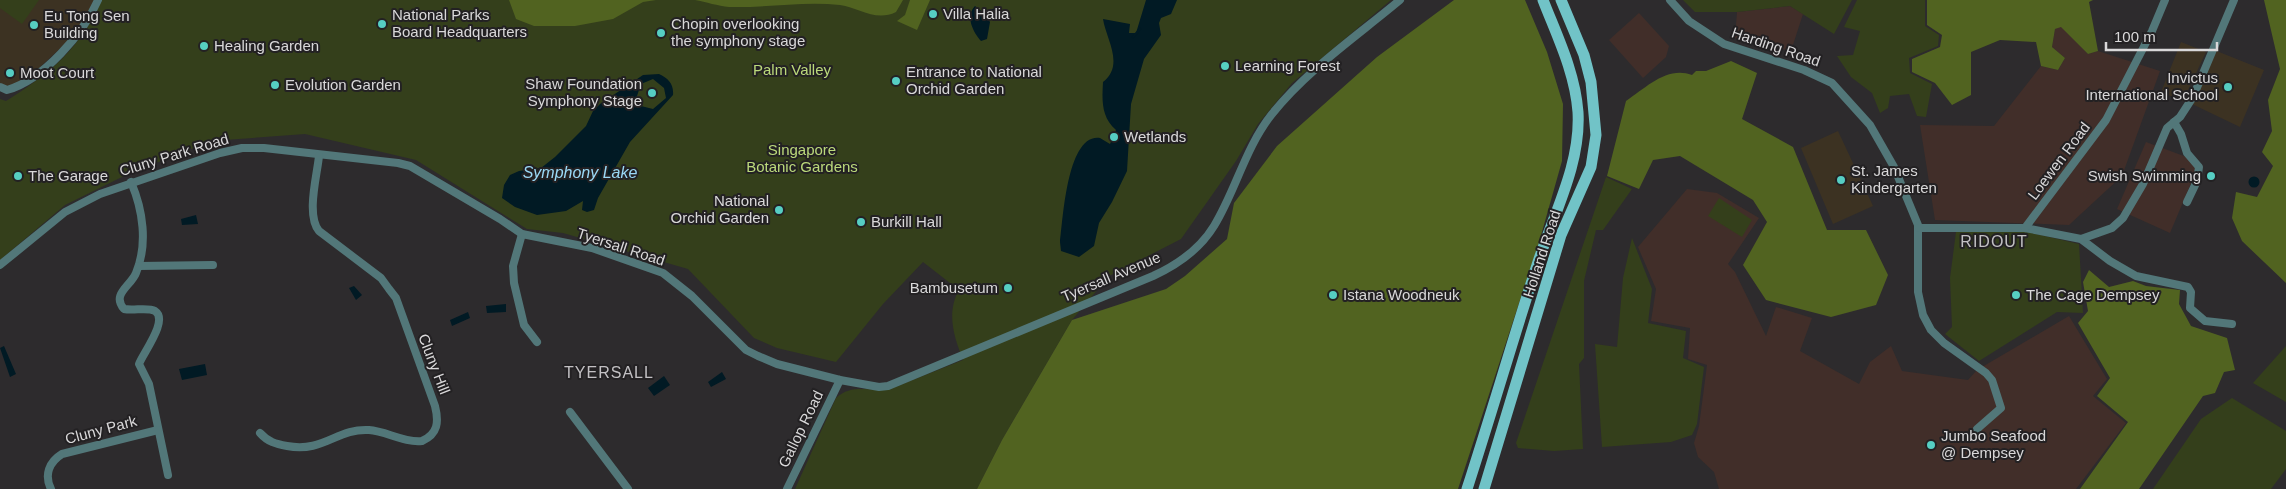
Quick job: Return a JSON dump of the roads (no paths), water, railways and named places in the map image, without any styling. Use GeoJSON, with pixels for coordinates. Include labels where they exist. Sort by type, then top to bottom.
{"type":"FeatureCollection","features":[{"type":"Feature","properties":{"kind":"main road","name":"Holland Road"},"geometry":{"type":"LineString","coordinates":[[1467,489],[1541,254],[1573,163],[1578,134],[1574,85],[1567,60],[1543,0]]}},
{"type":"Feature","properties":{"kind":"main road","name":"Holland Road"},"geometry":{"type":"LineString","coordinates":[[1484,489],[1561,234],[1591,167],[1596,135],[1591,82],[1584,55],[1561,0]]}},
{"type":"Feature","properties":{"kind":"main road"},"geometry":{"type":"LineString","coordinates":[[1512,346],[1528,347]]}},
{"type":"Feature","properties":{"kind":"street"},"geometry":{"type":"LineString","coordinates":[[0,87],[7,90],[29,81],[68,45],[91,17],[98,0]]}},
{"type":"Feature","properties":{"kind":"street","name":"Tyersall Avenue"},"geometry":{"type":"LineString","coordinates":[[840,380],[888,386],[1153,276],[1180,261],[1203,240],[1214,226],[1253,142],[1271,115],[1296,88],[1400,0]]}},
{"type":"Feature","properties":{"kind":"street","name":"Harding Road"},"geometry":{"type":"LineString","coordinates":[[1670,0],[1689,21],[1715,40],[1732,48],[1804,70],[1836,86],[1870,125],[1894,167],[1919,228],[1918,292],[1923,314],[1932,330],[1944,343],[1986,373],[1992,380],[2001,408],[1977,429]]}},
{"type":"Feature","properties":{"kind":"street","name":"Loewen Road"},"geometry":{"type":"LineString","coordinates":[[2024,228],[2106,120],[2152,31],[2165,0]]}},
{"type":"Feature","properties":{"kind":"street"},"geometry":{"type":"LineString","coordinates":[[2081,239],[2112,228],[2123,218],[2143,184],[2167,128],[2180,117],[2192,97],[2234,0]]}},
{"type":"Feature","properties":{"kind":"street"},"geometry":{"type":"LineString","coordinates":[[2174,122],[2181,134],[2187,153],[2199,167],[2197,181],[2187,202]]}},
{"type":"Feature","properties":{"kind":"street","name":"Cluny Park Road"},"geometry":{"type":"LineString","coordinates":[[0,265],[64,212],[131,182],[242,148],[264,148],[319,156],[398,163],[410,166]]}},
{"type":"Feature","properties":{"kind":"street","name":"Cluny Hill"},"geometry":{"type":"LineString","coordinates":[[260,433],[266,440],[277,445],[307,449],[360,430],[378,431],[422,441],[433,434],[438,423],[435,406],[396,298],[380,278],[319,231],[314,224],[312,213],[319,156]]}},
{"type":"Feature","properties":{"kind":"street","name":"Tyersall Road"},"geometry":{"type":"LineString","coordinates":[[410,166],[522,234],[592,248],[663,273],[692,296],[746,350],[777,364],[840,380]]}},
{"type":"Feature","properties":{"kind":"street","name":"Cluny Park"},"geometry":{"type":"LineString","coordinates":[[131,182],[140,202],[143,245],[135,276],[119,296],[124,309],[156,311],[160,319],[157,331],[142,355],[139,364],[149,384],[168,475]]}},
{"type":"Feature","properties":{"kind":"street"},"geometry":{"type":"LineString","coordinates":[[1919,228],[2024,228],[2081,239],[2110,261],[2136,276],[2188,287],[2191,292],[2190,308],[2205,321],[2232,324]]}},
{"type":"Feature","properties":{"kind":"street"},"geometry":{"type":"LineString","coordinates":[[522,234],[513,266],[514,283],[524,325],[538,342]]}},
{"type":"Feature","properties":{"kind":"street"},"geometry":{"type":"LineString","coordinates":[[139,266],[213,265]]}},
{"type":"Feature","properties":{"kind":"street","name":"Gallop Road"},"geometry":{"type":"LineString","coordinates":[[787,489],[840,380]]}},
{"type":"Feature","properties":{"kind":"street"},"geometry":{"type":"LineString","coordinates":[[570,412],[628,489]]}},
{"type":"Feature","properties":{"kind":"street","name":"Cluny Park"},"geometry":{"type":"LineString","coordinates":[[51,489],[47,476],[49,468],[56,458],[62,454],[158,430]]}},
{"type":"Feature","properties":{"kind":"water"},"geometry":{"type":"Polygon","coordinates":[[[1146,0],[1177,0],[1171,14],[1161,18],[1159,23],[1161,35],[1144,59],[1131,104],[1127,171],[1099,223],[1094,246],[1079,257],[1061,251],[1060,242],[1069,180],[1080,149],[1089,140],[1100,138],[1110,144],[1116,130],[1105,114],[1103,102],[1103,82],[1113,68],[1113,60],[1103,19],[1130,24],[1129,33],[1136,33],[1146,0]]]}},
{"type":"Feature","properties":{"kind":"water"},"geometry":{"type":"Polygon","coordinates":[[[975,6],[985,14],[991,9],[995,9],[986,16],[990,22],[987,39],[981,41],[973,29],[970,19],[975,6]]]}},
{"type":"Feature","properties":{"kind":"water","name":"Symphony Lake"},"geometry":{"type":"Polygon","coordinates":[[[659,74],[665,77],[670,82],[673,95],[630,142],[598,198],[594,210],[587,212],[582,210],[583,201],[566,211],[537,215],[515,207],[502,198],[504,185],[510,175],[519,171],[541,168],[555,157],[586,126],[593,111],[600,104],[643,75],[659,74]],[[653,79],[641,84],[636,99],[641,106],[653,109],[666,98],[664,88],[653,79]]]}},
{"type":"Feature","properties":{"kind":"water"},"geometry":{"type":"Polygon","coordinates":[[[2254,176],[2260,182],[2254,188],[2248,182],[2254,176]]]}},
{"type":"Feature","properties":{"kind":"water"},"geometry":{"type":"Polygon","coordinates":[[[196,215],[198,224],[182,225],[181,219],[196,215]]]}},
{"type":"Feature","properties":{"kind":"water"},"geometry":{"type":"Polygon","coordinates":[[[354,286],[362,295],[356,300],[349,288],[354,286]]]}},
{"type":"Feature","properties":{"kind":"water"},"geometry":{"type":"Polygon","coordinates":[[[506,304],[506,312],[487,313],[486,306],[506,304]]]}},
{"type":"Feature","properties":{"kind":"water"},"geometry":{"type":"Polygon","coordinates":[[[468,312],[470,318],[452,326],[450,320],[468,312]]]}},
{"type":"Feature","properties":{"kind":"water"},"geometry":{"type":"Polygon","coordinates":[[[4,346],[16,374],[10,377],[0,348],[4,346]]]}},
{"type":"Feature","properties":{"kind":"water"},"geometry":{"type":"Polygon","coordinates":[[[205,364],[207,375],[182,380],[179,369],[205,364]]]}},
{"type":"Feature","properties":{"kind":"water"},"geometry":{"type":"Polygon","coordinates":[[[722,372],[726,379],[711,387],[708,382],[722,372]]]}},
{"type":"Feature","properties":{"kind":"water"},"geometry":{"type":"Polygon","coordinates":[[[664,376],[670,385],[654,396],[648,388],[664,376]]]}},
{"type":"Feature","properties":{"kind":"waterway"},"geometry":{"type":"LineString","coordinates":[[1133,37],[1140,29]]}},
{"type":"Feature","properties":{"kind":"place","name":"Villa Halia"},"geometry":{"type":"Point","coordinates":[933,14]}},
{"type":"Feature","properties":{"kind":"place","name":"National Parks Board Headquarters"},"geometry":{"type":"Point","coordinates":[382,24]}},
{"type":"Feature","properties":{"kind":"place","name":"Eu Tong Sen Building"},"geometry":{"type":"Point","coordinates":[34,25]}},
{"type":"Feature","properties":{"kind":"place","name":"Chopin overlooking the symphony stage"},"geometry":{"type":"Point","coordinates":[661,33]}},
{"type":"Feature","properties":{"kind":"place","name":"Healing Garden"},"geometry":{"type":"Point","coordinates":[204,46]}},
{"type":"Feature","properties":{"kind":"place","name":"Learning Forest"},"geometry":{"type":"Point","coordinates":[1225,66]}},
{"type":"Feature","properties":{"kind":"place","name":"Moot Court"},"geometry":{"type":"Point","coordinates":[10,73]}},
{"type":"Feature","properties":{"kind":"place","name":"Entrance to National Orchid Garden"},"geometry":{"type":"Point","coordinates":[896,81]}},
{"type":"Feature","properties":{"kind":"place","name":"Evolution Garden"},"geometry":{"type":"Point","coordinates":[275,85]}},
{"type":"Feature","properties":{"kind":"place","name":"Invictus International School"},"geometry":{"type":"Point","coordinates":[2228,87]}},
{"type":"Feature","properties":{"kind":"place","name":"Shaw Foundation Symphony Stage"},"geometry":{"type":"Point","coordinates":[652,93]}},
{"type":"Feature","properties":{"kind":"place","name":"Wetlands"},"geometry":{"type":"Point","coordinates":[1114,137]}},
{"type":"Feature","properties":{"kind":"place","name":"The Garage"},"geometry":{"type":"Point","coordinates":[18,176]}},
{"type":"Feature","properties":{"kind":"place","name":"Swish Swimming"},"geometry":{"type":"Point","coordinates":[2211,176]}},
{"type":"Feature","properties":{"kind":"place","name":"St. James Kindergarten"},"geometry":{"type":"Point","coordinates":[1841,180]}},
{"type":"Feature","properties":{"kind":"place","name":"National Orchid Garden"},"geometry":{"type":"Point","coordinates":[779,210]}},
{"type":"Feature","properties":{"kind":"place","name":"Burkill Hall"},"geometry":{"type":"Point","coordinates":[861,222]}},
{"type":"Feature","properties":{"kind":"place","name":"Bambusetum"},"geometry":{"type":"Point","coordinates":[1008,288]}},
{"type":"Feature","properties":{"kind":"place","name":"Istana Woodneuk"},"geometry":{"type":"Point","coordinates":[1333,295]}},
{"type":"Feature","properties":{"kind":"place","name":"The Cage Dempsey"},"geometry":{"type":"Point","coordinates":[2016,295]}},
{"type":"Feature","properties":{"kind":"place","name":"Jumbo Seafood @ Dempsey"},"geometry":{"type":"Point","coordinates":[1931,445]}},
{"type":"Feature","properties":{"kind":"district","name":"RIDOUT"},"geometry":{"type":"Point","coordinates":[1994,241]}},
{"type":"Feature","properties":{"kind":"district","name":"TYERSALL"},"geometry":{"type":"Point","coordinates":[609,372]}},
{"type":"Feature","properties":{"kind":"park label","name":"Palm Valley"},"geometry":{"type":"Point","coordinates":[792,70]}},
{"type":"Feature","properties":{"kind":"park label","name":"Singapore Botanic Gardens"},"geometry":{"type":"Point","coordinates":[802,158]}}]}
